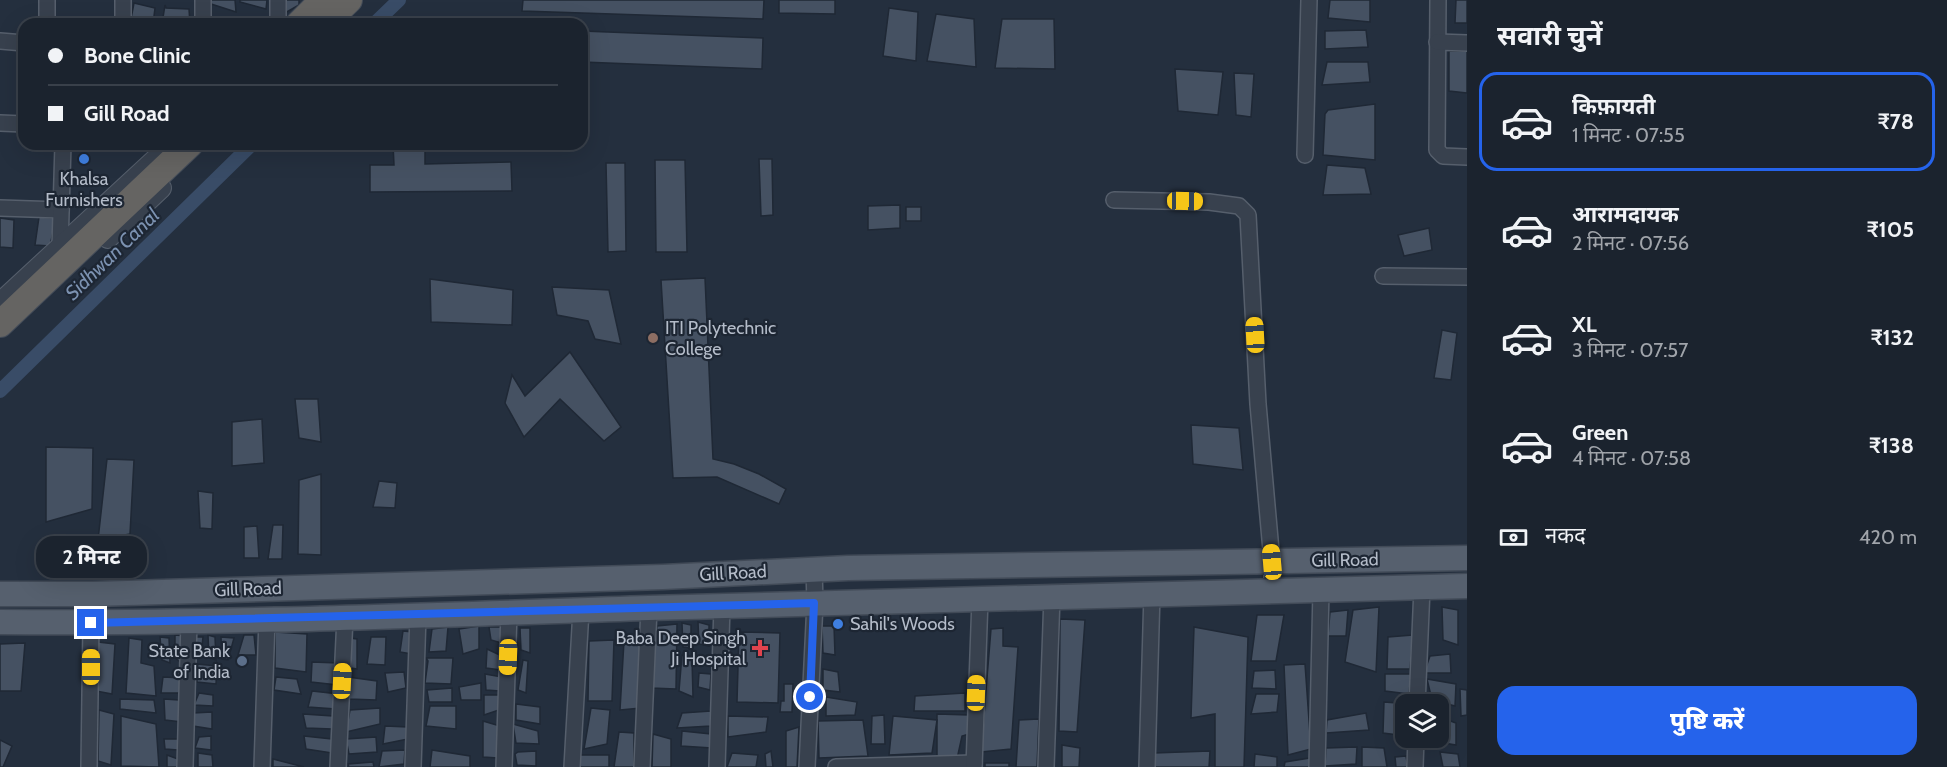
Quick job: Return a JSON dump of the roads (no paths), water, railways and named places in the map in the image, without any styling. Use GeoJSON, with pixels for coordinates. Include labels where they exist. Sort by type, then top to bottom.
{"type":"FeatureCollection","features":[{"type":"Feature","properties":{"kind":"highway"},"geometry":{"type":"LineString","coordinates":[[305,18],[323,0]]}},
{"type":"Feature","properties":{"kind":"highway"},"geometry":{"type":"LineString","coordinates":[[330,18],[349,0]]}},
{"type":"Feature","properties":{"kind":"highway"},"geometry":{"type":"LineString","coordinates":[[0,324],[169,150]]}},
{"type":"Feature","properties":{"kind":"main road","name":"Gill Road"},"geometry":{"type":"LineString","coordinates":[[0,594],[93,594],[663,577],[814,569],[1467,558]]}},
{"type":"Feature","properties":{"kind":"main road","name":"Gill Road"},"geometry":{"type":"LineString","coordinates":[[0,622],[189,621],[1467,586]]}},
{"type":"Feature","properties":{"kind":"street"},"geometry":{"type":"LineString","coordinates":[[47,0],[47,18]]}},
{"type":"Feature","properties":{"kind":"street"},"geometry":{"type":"LineString","coordinates":[[123,0],[123,18]]}},
{"type":"Feature","properties":{"kind":"street"},"geometry":{"type":"LineString","coordinates":[[203,0],[203,18]]}},
{"type":"Feature","properties":{"kind":"street"},"geometry":{"type":"LineString","coordinates":[[278,18],[279,0]]}},
{"type":"Feature","properties":{"kind":"street"},"geometry":{"type":"LineString","coordinates":[[1305,155],[1309,0]]}},
{"type":"Feature","properties":{"kind":"street"},"geometry":{"type":"LineString","coordinates":[[1438,0],[1437,150],[1443,156],[1467,157]]}},
{"type":"Feature","properties":{"kind":"street"},"geometry":{"type":"LineString","coordinates":[[0,41],[18,42]]}},
{"type":"Feature","properties":{"kind":"street"},"geometry":{"type":"LineString","coordinates":[[1437,42],[1467,43]]}},
{"type":"Feature","properties":{"kind":"street"},"geometry":{"type":"LineString","coordinates":[[0,123],[18,123]]}},
{"type":"Feature","properties":{"kind":"street"},"geometry":{"type":"LineString","coordinates":[[60,247],[63,150]]}},
{"type":"Feature","properties":{"kind":"street"},"geometry":{"type":"LineString","coordinates":[[3,296],[169,150]]}},
{"type":"Feature","properties":{"kind":"street"},"geometry":{"type":"LineString","coordinates":[[0,335],[133,216],[200,150]]}},
{"type":"Feature","properties":{"kind":"street"},"geometry":{"type":"LineString","coordinates":[[1114,200],[1209,202],[1239,206],[1248,215],[1258,404],[1272,562],[1272,591]]}},
{"type":"Feature","properties":{"kind":"street"},"geometry":{"type":"LineString","coordinates":[[0,208],[61,210]]}},
{"type":"Feature","properties":{"kind":"street"},"geometry":{"type":"LineString","coordinates":[[1383,276],[1467,277]]}},
{"type":"Feature","properties":{"kind":"street"},"geometry":{"type":"LineString","coordinates":[[807,767],[814,569]]}},
{"type":"Feature","properties":{"kind":"street"},"geometry":{"type":"LineString","coordinates":[[1417,694],[1422,588]]}},
{"type":"Feature","properties":{"kind":"street"},"geometry":{"type":"LineString","coordinates":[[1317,767],[1321,590]]}},
{"type":"Feature","properties":{"kind":"street"},"geometry":{"type":"LineString","coordinates":[[1147,767],[1152,593]]}},
{"type":"Feature","properties":{"kind":"street"},"geometry":{"type":"LineString","coordinates":[[1047,767],[1052,597]]}},
{"type":"Feature","properties":{"kind":"street"},"geometry":{"type":"LineString","coordinates":[[836,767],[974,765],[980,599]]}},
{"type":"Feature","properties":{"kind":"street"},"geometry":{"type":"LineString","coordinates":[[717,767],[722,606]]}},
{"type":"Feature","properties":{"kind":"street"},"geometry":{"type":"LineString","coordinates":[[642,767],[649,608]]}},
{"type":"Feature","properties":{"kind":"street"},"geometry":{"type":"LineString","coordinates":[[572,767],[581,610]]}},
{"type":"Feature","properties":{"kind":"street"},"geometry":{"type":"LineString","coordinates":[[504,767],[509,612]]}},
{"type":"Feature","properties":{"kind":"street"},"geometry":{"type":"LineString","coordinates":[[413,767],[418,615]]}},
{"type":"Feature","properties":{"kind":"street"},"geometry":{"type":"LineString","coordinates":[[338,767],[345,617]]}},
{"type":"Feature","properties":{"kind":"street"},"geometry":{"type":"LineString","coordinates":[[262,767],[267,619]]}},
{"type":"Feature","properties":{"kind":"street"},"geometry":{"type":"LineString","coordinates":[[185,767],[189,621]]}},
{"type":"Feature","properties":{"kind":"street"},"geometry":{"type":"LineString","coordinates":[[89,767],[91,623]]}},
{"type":"Feature","properties":{"kind":"street"},"geometry":{"type":"LineString","coordinates":[[1415,767],[1416,748]]}},
{"type":"Feature","properties":{"kind":"waterway","name":"Sidhwan Canal"},"geometry":{"type":"LineString","coordinates":[[380,18],[399,0]]}},
{"type":"Feature","properties":{"kind":"waterway","name":"Sidhwan Canal"},"geometry":{"type":"LineString","coordinates":[[0,391],[246,150]]}},
{"type":"Feature","properties":{"kind":"place","name":"Khalsa Furnishers"},"geometry":{"type":"Point","coordinates":[84,159]}},
{"type":"Feature","properties":{"kind":"place","name":"ITI Polytechnic College"},"geometry":{"type":"Point","coordinates":[653,338]}},
{"type":"Feature","properties":{"kind":"place","name":"Sahil's Woods"},"geometry":{"type":"Point","coordinates":[838,624]}},
{"type":"Feature","properties":{"kind":"place","name":"Baba Deep Singh Ji Hospital"},"geometry":{"type":"Point","coordinates":[760,648]}},
{"type":"Feature","properties":{"kind":"place","name":"State Bank of India"},"geometry":{"type":"Point","coordinates":[242,661]}}]}
